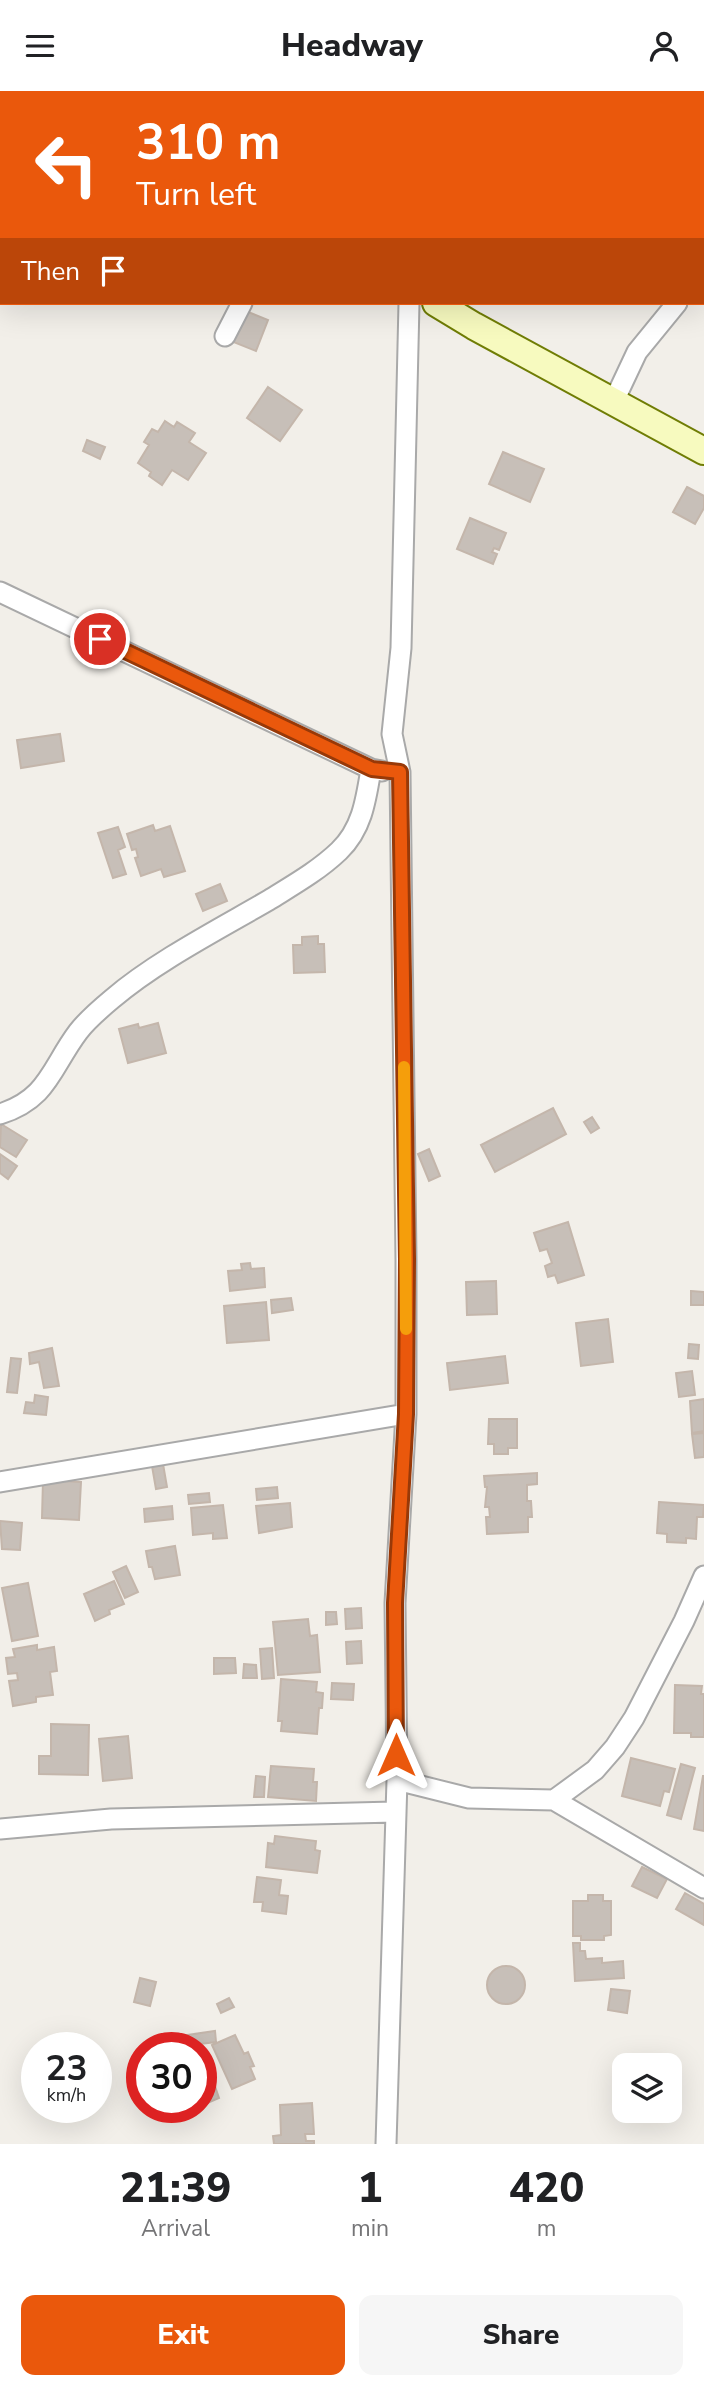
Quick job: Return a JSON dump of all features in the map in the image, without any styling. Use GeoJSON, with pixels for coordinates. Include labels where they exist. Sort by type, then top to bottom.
{"type":"FeatureCollection","features":[{"type":"Feature","properties":{"kind":"street"},"geometry":{"type":"LineString","coordinates":[[225,336],[241,305]]}},
{"type":"Feature","properties":{"kind":"street"},"geometry":{"type":"LineString","coordinates":[[386,2144],[397,1780],[395,1603],[406,1414],[407,1259],[400,772],[392,733],[401,648],[409,305]]}},
{"type":"Feature","properties":{"kind":"street"},"geometry":{"type":"LineString","coordinates":[[439,305],[704,451]]}},
{"type":"Feature","properties":{"kind":"street"},"geometry":{"type":"LineString","coordinates":[[613,403],[637,352],[675,305]]}},
{"type":"Feature","properties":{"kind":"street"},"geometry":{"type":"LineString","coordinates":[[0,592],[372,769],[400,772]]}},
{"type":"Feature","properties":{"kind":"street"},"geometry":{"type":"LineString","coordinates":[[0,1114],[13,1110],[41,1090],[78,1032],[114,997],[185,950],[311,874],[335,854],[352,835],[363,815],[372,769]]}},
{"type":"Feature","properties":{"kind":"street"},"geometry":{"type":"LineString","coordinates":[[0,1482],[406,1414]]}},
{"type":"Feature","properties":{"kind":"street"},"geometry":{"type":"LineString","coordinates":[[554,1800],[595,1770],[615,1747],[634,1718],[704,1576]]}},
{"type":"Feature","properties":{"kind":"street"},"geometry":{"type":"LineString","coordinates":[[397,1780],[469,1798],[554,1800],[704,1888]]}},
{"type":"Feature","properties":{"kind":"street"},"geometry":{"type":"LineString","coordinates":[[0,1829],[111,1819],[394,1812]]}},
{"type":"Feature","properties":{"kind":"building"},"geometry":{"type":"Polygon","coordinates":[[[243,310],[268,320],[256,351],[231,341],[243,310]]]}},
{"type":"Feature","properties":{"kind":"building"},"geometry":{"type":"Polygon","coordinates":[[[268,387],[302,410],[280,441],[247,418],[268,387]]]}},
{"type":"Feature","properties":{"kind":"building"},"geometry":{"type":"Polygon","coordinates":[[[165,421],[174,427],[177,422],[195,433],[189,442],[206,453],[188,480],[172,470],[162,485],[149,476],[151,472],[138,463],[149,445],[144,442],[152,429],[158,432],[165,421]]]}},
{"type":"Feature","properties":{"kind":"building"},"geometry":{"type":"Polygon","coordinates":[[[87,440],[105,447],[100,459],[83,451],[87,440]]]}},
{"type":"Feature","properties":{"kind":"building"},"geometry":{"type":"Polygon","coordinates":[[[503,452],[544,469],[530,502],[489,484],[503,452]]]}},
{"type":"Feature","properties":{"kind":"building"},"geometry":{"type":"Polygon","coordinates":[[[687,487],[704,496],[704,508],[695,524],[673,512],[687,487]]]}},
{"type":"Feature","properties":{"kind":"building"},"geometry":{"type":"Polygon","coordinates":[[[470,518],[506,533],[499,550],[494,548],[492,552],[497,554],[493,564],[457,549],[470,518]]]}},
{"type":"Feature","properties":{"kind":"building"},"geometry":{"type":"Polygon","coordinates":[[[60,734],[64,761],[21,768],[17,740],[60,734]]]}},
{"type":"Feature","properties":{"kind":"building"},"geometry":{"type":"Polygon","coordinates":[[[153,825],[155,831],[170,826],[185,871],[164,877],[161,869],[141,876],[135,858],[138,857],[136,849],[132,850],[127,834],[153,825]]]}},
{"type":"Feature","properties":{"kind":"building"},"geometry":{"type":"Polygon","coordinates":[[[118,827],[125,847],[118,850],[126,874],[113,878],[98,833],[118,827]]]}},
{"type":"Feature","properties":{"kind":"building"},"geometry":{"type":"Polygon","coordinates":[[[220,884],[227,901],[203,911],[196,894],[220,884]]]}},
{"type":"Feature","properties":{"kind":"building"},"geometry":{"type":"Polygon","coordinates":[[[318,936],[318,944],[324,944],[325,972],[294,973],[293,945],[302,945],[302,937],[318,936]]]}},
{"type":"Feature","properties":{"kind":"building"},"geometry":{"type":"Polygon","coordinates":[[[158,1023],[166,1053],[128,1063],[119,1029],[158,1023]]]}},
{"type":"Feature","properties":{"kind":"building"},"geometry":{"type":"Polygon","coordinates":[[[553,1108],[566,1134],[495,1172],[481,1145],[553,1108]]]}},
{"type":"Feature","properties":{"kind":"building"},"geometry":{"type":"Polygon","coordinates":[[[592,1117],[599,1128],[591,1133],[584,1122],[592,1117]]]}},
{"type":"Feature","properties":{"kind":"building"},"geometry":{"type":"Polygon","coordinates":[[[1,1124],[27,1140],[16,1157],[0,1147],[1,1124]]]}},
{"type":"Feature","properties":{"kind":"building"},"geometry":{"type":"Polygon","coordinates":[[[429,1149],[440,1176],[429,1181],[418,1154],[429,1149]]]}},
{"type":"Feature","properties":{"kind":"building"},"geometry":{"type":"Polygon","coordinates":[[[0,1154],[17,1166],[8,1179],[0,1173],[0,1154]]]}},
{"type":"Feature","properties":{"kind":"building"},"geometry":{"type":"Polygon","coordinates":[[[568,1222],[584,1275],[558,1283],[555,1275],[548,1277],[545,1266],[552,1263],[547,1249],[540,1251],[534,1233],[568,1222]]]}},
{"type":"Feature","properties":{"kind":"building"},"geometry":{"type":"Polygon","coordinates":[[[250,1263],[251,1269],[264,1268],[265,1287],[230,1291],[228,1271],[242,1270],[241,1264],[250,1263]]]}},
{"type":"Feature","properties":{"kind":"building"},"geometry":{"type":"Polygon","coordinates":[[[496,1281],[497,1314],[467,1315],[466,1282],[496,1281]]]}},
{"type":"Feature","properties":{"kind":"building"},"geometry":{"type":"Polygon","coordinates":[[[691,1291],[704,1292],[704,1305],[691,1305],[691,1291]]]}},
{"type":"Feature","properties":{"kind":"building"},"geometry":{"type":"Polygon","coordinates":[[[291,1298],[293,1310],[272,1313],[271,1300],[291,1298]]]}},
{"type":"Feature","properties":{"kind":"building"},"geometry":{"type":"Polygon","coordinates":[[[266,1302],[269,1340],[227,1343],[224,1306],[266,1302]]]}},
{"type":"Feature","properties":{"kind":"building"},"geometry":{"type":"Polygon","coordinates":[[[608,1319],[613,1362],[581,1366],[576,1323],[608,1319]]]}},
{"type":"Feature","properties":{"kind":"building"},"geometry":{"type":"Polygon","coordinates":[[[689,1344],[699,1345],[698,1359],[688,1358],[689,1344]]]}},
{"type":"Feature","properties":{"kind":"building"},"geometry":{"type":"Polygon","coordinates":[[[52,1348],[59,1386],[44,1388],[39,1362],[30,1364],[29,1353],[52,1348]]]}},
{"type":"Feature","properties":{"kind":"building"},"geometry":{"type":"Polygon","coordinates":[[[505,1356],[508,1383],[450,1390],[447,1363],[505,1356]]]}},
{"type":"Feature","properties":{"kind":"building"},"geometry":{"type":"Polygon","coordinates":[[[11,1358],[21,1359],[17,1393],[7,1392],[11,1358]]]}},
{"type":"Feature","properties":{"kind":"building"},"geometry":{"type":"Polygon","coordinates":[[[692,1371],[695,1395],[679,1397],[676,1373],[692,1371]]]}},
{"type":"Feature","properties":{"kind":"building"},"geometry":{"type":"Polygon","coordinates":[[[35,1395],[48,1397],[46,1415],[24,1413],[26,1402],[34,1403],[35,1395]]]}},
{"type":"Feature","properties":{"kind":"building"},"geometry":{"type":"Polygon","coordinates":[[[704,1399],[704,1431],[692,1433],[690,1401],[704,1399]]]}},
{"type":"Feature","properties":{"kind":"building"},"geometry":{"type":"Polygon","coordinates":[[[489,1419],[517,1419],[517,1448],[508,1448],[508,1454],[494,1454],[494,1444],[488,1444],[489,1419]]]}},
{"type":"Feature","properties":{"kind":"building"},"geometry":{"type":"Polygon","coordinates":[[[704,1433],[704,1457],[695,1458],[692,1434],[704,1433]]]}},
{"type":"Feature","properties":{"kind":"building"},"geometry":{"type":"Polygon","coordinates":[[[163,1464],[167,1487],[156,1489],[152,1466],[163,1464]]]}},
{"type":"Feature","properties":{"kind":"building"},"geometry":{"type":"Polygon","coordinates":[[[537,1473],[537,1484],[527,1485],[527,1501],[531,1501],[532,1517],[528,1517],[528,1532],[487,1534],[486,1517],[490,1517],[489,1507],[485,1507],[487,1487],[484,1476],[537,1473]]]}},
{"type":"Feature","properties":{"kind":"building"},"geometry":{"type":"Polygon","coordinates":[[[43,1480],[81,1482],[79,1520],[42,1518],[43,1480]]]}},
{"type":"Feature","properties":{"kind":"building"},"geometry":{"type":"Polygon","coordinates":[[[277,1487],[278,1498],[257,1500],[256,1489],[277,1487]]]}},
{"type":"Feature","properties":{"kind":"building"},"geometry":{"type":"Polygon","coordinates":[[[209,1493],[210,1502],[189,1504],[188,1495],[209,1493]]]}},
{"type":"Feature","properties":{"kind":"building"},"geometry":{"type":"Polygon","coordinates":[[[659,1502],[704,1505],[703,1517],[697,1517],[696,1539],[686,1538],[686,1543],[667,1542],[667,1534],[657,1533],[659,1502]]]}},
{"type":"Feature","properties":{"kind":"building"},"geometry":{"type":"Polygon","coordinates":[[[290,1503],[292,1527],[259,1533],[256,1506],[290,1503]]]}},
{"type":"Feature","properties":{"kind":"building"},"geometry":{"type":"Polygon","coordinates":[[[223,1505],[227,1538],[213,1539],[213,1533],[193,1535],[191,1508],[223,1505]]]}},
{"type":"Feature","properties":{"kind":"building"},"geometry":{"type":"Polygon","coordinates":[[[172,1506],[173,1519],[145,1522],[144,1509],[172,1506]]]}},
{"type":"Feature","properties":{"kind":"building"},"geometry":{"type":"Polygon","coordinates":[[[0,1521],[22,1523],[20,1550],[2,1549],[0,1521]]]}},
{"type":"Feature","properties":{"kind":"building"},"geometry":{"type":"Polygon","coordinates":[[[175,1546],[180,1575],[155,1579],[146,1551],[175,1546]]]}},
{"type":"Feature","properties":{"kind":"building"},"geometry":{"type":"Polygon","coordinates":[[[126,1566],[138,1592],[125,1598],[113,1572],[126,1566]]]}},
{"type":"Feature","properties":{"kind":"building"},"geometry":{"type":"Polygon","coordinates":[[[114,1581],[124,1604],[109,1610],[110,1614],[95,1621],[84,1594],[114,1581]]]}},
{"type":"Feature","properties":{"kind":"building"},"geometry":{"type":"Polygon","coordinates":[[[28,1583],[38,1636],[12,1641],[2,1588],[28,1583]]]}},
{"type":"Feature","properties":{"kind":"building"},"geometry":{"type":"Polygon","coordinates":[[[361,1608],[362,1628],[346,1629],[345,1609],[361,1608]]]}},
{"type":"Feature","properties":{"kind":"building"},"geometry":{"type":"Polygon","coordinates":[[[326,1612],[336,1612],[337,1624],[326,1625],[326,1612]]]}},
{"type":"Feature","properties":{"kind":"building"},"geometry":{"type":"Polygon","coordinates":[[[308,1619],[310,1636],[317,1635],[320,1672],[278,1675],[273,1622],[308,1619]]]}},
{"type":"Feature","properties":{"kind":"building"},"geometry":{"type":"Polygon","coordinates":[[[361,1641],[362,1663],[347,1664],[346,1642],[361,1641]]]}},
{"type":"Feature","properties":{"kind":"building"},"geometry":{"type":"Polygon","coordinates":[[[37,1645],[37,1650],[54,1647],[57,1671],[50,1672],[53,1695],[36,1697],[36,1702],[13,1706],[9,1681],[18,1680],[17,1673],[8,1674],[6,1658],[15,1657],[13,1649],[37,1645]]]}},
{"type":"Feature","properties":{"kind":"building"},"geometry":{"type":"Polygon","coordinates":[[[272,1648],[274,1678],[262,1679],[260,1649],[272,1648]]]}},
{"type":"Feature","properties":{"kind":"building"},"geometry":{"type":"Polygon","coordinates":[[[214,1658],[235,1658],[236,1673],[214,1674],[214,1658]]]}},
{"type":"Feature","properties":{"kind":"building"},"geometry":{"type":"Polygon","coordinates":[[[244,1664],[256,1665],[257,1678],[243,1678],[244,1664]]]}},
{"type":"Feature","properties":{"kind":"building"},"geometry":{"type":"Polygon","coordinates":[[[281,1679],[317,1682],[316,1692],[323,1693],[317,1734],[281,1731],[282,1721],[278,1721],[281,1679]]]}},
{"type":"Feature","properties":{"kind":"building"},"geometry":{"type":"Polygon","coordinates":[[[332,1683],[354,1684],[353,1700],[331,1699],[332,1683]]]}},
{"type":"Feature","properties":{"kind":"building"},"geometry":{"type":"Polygon","coordinates":[[[675,1685],[702,1686],[704,1737],[691,1737],[691,1733],[674,1733],[675,1685]]]}},
{"type":"Feature","properties":{"kind":"building"},"geometry":{"type":"Polygon","coordinates":[[[51,1724],[89,1725],[88,1775],[39,1774],[39,1756],[51,1756],[51,1724]]]}},
{"type":"Feature","properties":{"kind":"building"},"geometry":{"type":"Polygon","coordinates":[[[128,1736],[132,1778],[103,1781],[99,1739],[128,1736]]]}},
{"type":"Feature","properties":{"kind":"building"},"geometry":{"type":"Polygon","coordinates":[[[631,1758],[675,1769],[669,1792],[664,1791],[660,1806],[622,1796],[631,1758]]]}},
{"type":"Feature","properties":{"kind":"building"},"geometry":{"type":"Polygon","coordinates":[[[681,1764],[695,1768],[681,1819],[667,1815],[681,1764]]]}},
{"type":"Feature","properties":{"kind":"building"},"geometry":{"type":"Polygon","coordinates":[[[271,1766],[314,1769],[313,1782],[317,1782],[316,1801],[268,1797],[271,1766]]]}},
{"type":"Feature","properties":{"kind":"building"},"geometry":{"type":"Polygon","coordinates":[[[256,1776],[265,1777],[264,1797],[254,1797],[256,1776]]]}},
{"type":"Feature","properties":{"kind":"building"},"geometry":{"type":"Polygon","coordinates":[[[704,1776],[704,1831],[694,1829],[704,1776]]]}},
{"type":"Feature","properties":{"kind":"building"},"geometry":{"type":"Polygon","coordinates":[[[275,1836],[316,1841],[315,1850],[320,1851],[317,1873],[266,1867],[268,1843],[274,1844],[275,1836]]]}},
{"type":"Feature","properties":{"kind":"building"},"geometry":{"type":"Polygon","coordinates":[[[642,1867],[667,1879],[657,1898],[632,1886],[642,1867]]]}},
{"type":"Feature","properties":{"kind":"building"},"geometry":{"type":"Polygon","coordinates":[[[257,1877],[281,1880],[279,1895],[288,1896],[286,1914],[262,1911],[263,1902],[254,1902],[257,1877]]]}},
{"type":"Feature","properties":{"kind":"building"},"geometry":{"type":"Polygon","coordinates":[[[685,1893],[704,1904],[704,1925],[676,1909],[685,1893]]]}},
{"type":"Feature","properties":{"kind":"building"},"geometry":{"type":"Polygon","coordinates":[[[588,1895],[603,1895],[603,1901],[611,1901],[611,1935],[604,1936],[604,1940],[581,1940],[581,1936],[573,1936],[573,1901],[588,1901],[588,1895]]]}},
{"type":"Feature","properties":{"kind":"building"},"geometry":{"type":"Polygon","coordinates":[[[573,1943],[580,1943],[580,1951],[585,1951],[586,1959],[602,1958],[602,1963],[623,1961],[624,1978],[575,1981],[573,1943]]]}},
{"type":"Feature","properties":{"kind":"building"},"geometry":{"type":"Polygon","coordinates":[[[506,1966],[519,1972],[525,1985],[519,1998],[506,2004],[493,1998],[487,1985],[493,1972],[506,1966]]]}},
{"type":"Feature","properties":{"kind":"building"},"geometry":{"type":"Polygon","coordinates":[[[140,1978],[156,1982],[150,2006],[134,2002],[140,1978]]]}},
{"type":"Feature","properties":{"kind":"building"},"geometry":{"type":"Polygon","coordinates":[[[611,1989],[630,1991],[627,2013],[608,2010],[611,1989]]]}},
{"type":"Feature","properties":{"kind":"building"},"geometry":{"type":"Polygon","coordinates":[[[229,1998],[234,2007],[221,2013],[217,2004],[229,1998]]]}},
{"type":"Feature","properties":{"kind":"building"},"geometry":{"type":"Polygon","coordinates":[[[235,2035],[244,2054],[248,2052],[254,2066],[250,2067],[255,2079],[232,2089],[217,2056],[217,2043],[235,2035]]]}},
{"type":"Feature","properties":{"kind":"building"},"geometry":{"type":"Polygon","coordinates":[[[312,2103],[314,2134],[305,2134],[306,2141],[314,2141],[314,2144],[274,2144],[273,2136],[281,2135],[280,2105],[312,2103]]]}},
{"type":"Feature","properties":{"kind":"slow traffic"},"geometry":{"type":"LineString","coordinates":[[404,1067],[406,1329]]}},
{"type":"Feature","properties":{"kind":"route"},"geometry":{"type":"LineString","coordinates":[[100,639],[372,769],[400,772],[407,1259],[406,1414],[395,1603],[396,1755]]}}]}
